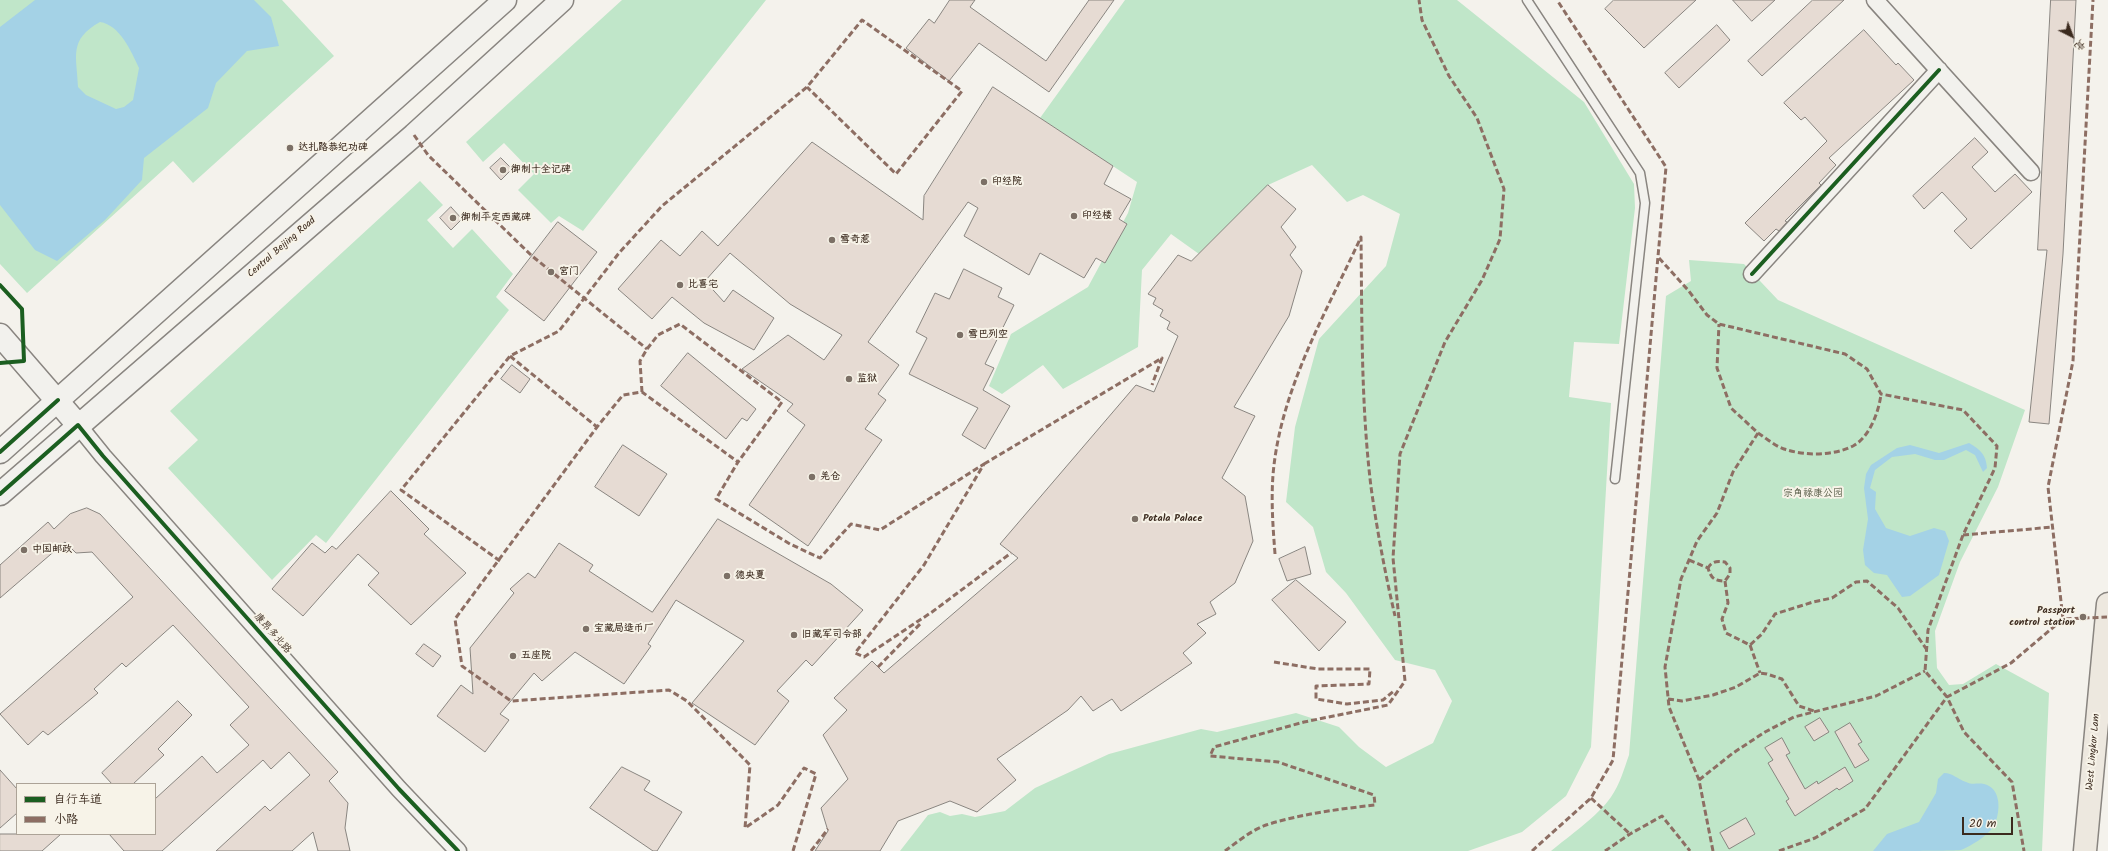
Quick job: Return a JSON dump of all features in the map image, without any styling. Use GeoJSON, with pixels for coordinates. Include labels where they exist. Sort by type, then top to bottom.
{"type":"FeatureCollection","features":[{"type":"Feature","properties":{"kind":"main road"},"geometry":{"type":"LineString","coordinates":[[0,452],[505,0]]}},
{"type":"Feature","properties":{"kind":"main road","name":"Central Beijing Road"},"geometry":{"type":"LineString","coordinates":[[0,494],[414,134],[562,0]]}},
{"type":"Feature","properties":{"kind":"main road"},"geometry":{"type":"LineString","coordinates":[[0,335],[58,400],[78,425]]}},
{"type":"Feature","properties":{"kind":"main road","name":"West Lingkor Lam"},"geometry":{"type":"LineString","coordinates":[[2085,851],[2108,604]]}},
{"type":"Feature","properties":{"kind":"street"},"geometry":{"type":"LineString","coordinates":[[1875,0],[2032,172]]}},
{"type":"Feature","properties":{"kind":"street"},"geometry":{"type":"LineString","coordinates":[[1752,274],[1939,70]]}},
{"type":"Feature","properties":{"kind":"street","name":"康昂多北路"},"geometry":{"type":"LineString","coordinates":[[78,425],[103,456],[383,771],[458,851]]}},
{"type":"Feature","properties":{"kind":"lane"},"geometry":{"type":"LineString","coordinates":[[1527,0],[1640,174],[1645,203],[1615,478]]}},
{"type":"Feature","properties":{"kind":"green space"},"geometry":{"type":"Polygon","coordinates":[[[0,0],[282,0],[334,56],[193,183],[173,161],[27,293],[0,264],[0,0]]]}},
{"type":"Feature","properties":{"kind":"green space"},"geometry":{"type":"Polygon","coordinates":[[[622,0],[766,0],[583,231],[559,216],[551,223],[518,190],[534,174],[504,143],[483,162],[466,142],[622,0]]]}},
{"type":"Feature","properties":{"kind":"green space"},"geometry":{"type":"Polygon","coordinates":[[[1125,0],[1457,0],[1584,102],[1634,184],[1635,208],[1619,344],[1574,342],[1569,397],[1611,403],[1591,747],[1566,796],[1522,832],[1468,851],[900,851],[928,815],[940,812],[950,816],[962,814],[975,817],[1005,811],[1035,788],[1109,754],[1201,729],[1217,732],[1296,713],[1339,727],[1359,747],[1386,767],[1433,743],[1452,701],[1435,670],[1395,660],[1346,593],[1326,572],[1313,527],[1286,502],[1295,427],[1319,339],[1386,266],[1400,214],[1363,195],[1347,202],[1312,165],[1268,185],[1199,254],[1171,234],[1142,270],[1138,347],[1063,389],[1043,365],[1002,394],[989,386],[1011,334],[1088,287],[1128,213],[1137,182],[1040,118],[1125,0]]]}},
{"type":"Feature","properties":{"kind":"green space"},"geometry":{"type":"Polygon","coordinates":[[[420,181],[443,205],[427,220],[453,248],[472,229],[513,274],[496,297],[509,310],[326,543],[316,535],[272,580],[168,468],[198,440],[170,411],[420,181]]]}},
{"type":"Feature","properties":{"kind":"green space","name":"宗角禄康公园"},"geometry":{"type":"Polygon","coordinates":[[[1689,260],[1744,264],[1778,300],[2025,410],[1998,487],[1960,562],[1935,631],[1937,668],[1949,685],[1963,684],[1996,664],[2049,693],[2042,851],[1551,851],[1599,811],[1611,797],[1622,776],[1629,755],[1666,296],[1691,281],[1689,260]]]}},
{"type":"Feature","properties":{"kind":"water"},"geometry":{"type":"Polygon","coordinates":[[[35,0],[254,0],[271,17],[279,46],[247,51],[216,83],[208,108],[144,158],[142,180],[105,220],[57,261],[35,250],[0,205],[0,27],[35,0]],[[100,22],[83,35],[79,42],[76,58],[78,87],[86,95],[116,109],[124,107],[133,100],[139,68],[119,33],[107,24],[100,22]]]}},
{"type":"Feature","properties":{"kind":"water"},"geometry":{"type":"Polygon","coordinates":[[[1969,443],[1977,448],[1984,456],[1987,468],[1983,472],[1975,455],[1966,450],[1944,460],[1935,460],[1915,454],[1892,457],[1875,470],[1870,488],[1876,492],[1875,509],[1886,528],[1910,536],[1934,528],[1945,531],[1949,541],[1939,575],[1910,596],[1902,597],[1887,575],[1874,573],[1865,565],[1863,550],[1868,519],[1864,488],[1866,474],[1871,465],[1897,448],[1910,445],[1939,453],[1969,443]]]}},
{"type":"Feature","properties":{"kind":"water"},"geometry":{"type":"Polygon","coordinates":[[[1944,773],[1950,774],[1971,784],[1983,784],[1993,789],[1998,799],[1998,811],[1993,827],[1987,834],[1961,850],[1873,851],[1887,834],[1919,822],[1936,793],[1938,779],[1944,773]]]}},
{"type":"Feature","properties":{"kind":"building"},"geometry":{"type":"Polygon","coordinates":[[[950,0],[975,0],[970,7],[1046,61],[1089,0],[1114,0],[1049,92],[979,43],[949,81],[906,48],[929,19],[934,23],[950,0]]]}},
{"type":"Feature","properties":{"kind":"building"},"geometry":{"type":"Polygon","coordinates":[[[1614,0],[1696,0],[1644,48],[1605,9],[1614,0]]]}},
{"type":"Feature","properties":{"kind":"building"},"geometry":{"type":"Polygon","coordinates":[[[1733,0],[1775,0],[1752,21],[1733,0]]]}},
{"type":"Feature","properties":{"kind":"building"},"geometry":{"type":"Polygon","coordinates":[[[1813,0],[1844,0],[1762,76],[1748,61],[1813,0]]]}},
{"type":"Feature","properties":{"kind":"building"},"geometry":{"type":"Polygon","coordinates":[[[2051,0],[2076,0],[2063,254],[2049,424],[2029,422],[2047,250],[2038,250],[2051,0]]]}},
{"type":"Feature","properties":{"kind":"building"},"geometry":{"type":"Polygon","coordinates":[[[1717,25],[1730,40],[1679,88],[1665,73],[1717,25]]]}},
{"type":"Feature","properties":{"kind":"building"},"geometry":{"type":"Polygon","coordinates":[[[1864,30],[1896,65],[1898,63],[1914,80],[1829,158],[1836,165],[1819,183],[1821,185],[1785,221],[1787,222],[1779,231],[1776,229],[1764,241],[1745,223],[1827,141],[1805,117],[1801,120],[1784,103],[1864,30]]]}},
{"type":"Feature","properties":{"kind":"building"},"geometry":{"type":"Polygon","coordinates":[[[993,87],[1113,166],[1104,184],[1131,199],[1119,219],[1127,224],[1105,263],[1096,258],[1084,278],[1040,253],[1029,275],[964,236],[978,208],[968,202],[868,342],[899,365],[878,394],[886,400],[865,429],[882,440],[808,546],[749,505],[805,425],[787,411],[793,404],[742,369],[788,335],[824,360],[842,335],[790,304],[730,253],[705,281],[724,302],[733,290],[774,318],[754,350],[704,323],[672,297],[652,319],[618,289],[661,240],[680,256],[702,231],[718,246],[812,142],[923,220],[924,196],[993,87]]]}},
{"type":"Feature","properties":{"kind":"building"},"geometry":{"type":"Polygon","coordinates":[[[1975,138],[1988,152],[1972,167],[1995,192],[2015,174],[2032,192],[1971,249],[1954,231],[1967,219],[1942,192],[1924,209],[1913,196],[1975,138]]]}},
{"type":"Feature","properties":{"kind":"building"},"geometry":{"type":"Polygon","coordinates":[[[501,158],[512,169],[501,180],[490,168],[501,158]]]}},
{"type":"Feature","properties":{"kind":"building","name":"Potala Palace"},"geometry":{"type":"Polygon","coordinates":[[[1268,185],[1296,209],[1281,227],[1296,247],[1290,255],[1302,271],[1289,316],[1234,407],[1255,416],[1222,478],[1245,496],[1253,541],[1235,583],[1210,602],[1216,614],[1197,624],[1206,633],[1183,653],[1192,663],[1121,711],[1112,699],[1093,711],[1081,696],[1068,710],[997,759],[1016,780],[977,812],[950,801],[898,821],[880,851],[815,851],[828,831],[821,808],[848,779],[823,735],[847,710],[834,698],[872,661],[884,673],[1018,558],[1000,544],[1136,385],[1154,392],[1178,336],[1167,329],[1170,322],[1160,316],[1163,310],[1153,304],[1156,298],[1148,294],[1178,255],[1191,261],[1268,185]]]}},
{"type":"Feature","properties":{"kind":"building"},"geometry":{"type":"Polygon","coordinates":[[[451,207],[462,219],[451,230],[440,218],[451,207]]]}},
{"type":"Feature","properties":{"kind":"building","name":"宫门"},"geometry":{"type":"Polygon","coordinates":[[[558,222],[597,252],[544,321],[505,291],[558,222]]]}},
{"type":"Feature","properties":{"kind":"building","name":"雪巴列空"},"geometry":{"type":"Polygon","coordinates":[[[964,269],[1002,288],[998,297],[1014,305],[985,364],[994,368],[983,390],[1010,406],[985,449],[962,435],[978,408],[909,374],[927,338],[916,332],[935,293],[949,299],[964,269]]]}},
{"type":"Feature","properties":{"kind":"building"},"geometry":{"type":"Polygon","coordinates":[[[688,353],[756,409],[747,421],[742,418],[726,439],[661,386],[688,353]]]}},
{"type":"Feature","properties":{"kind":"building"},"geometry":{"type":"Polygon","coordinates":[[[512,365],[530,379],[520,393],[501,379],[512,365]]]}},
{"type":"Feature","properties":{"kind":"building"},"geometry":{"type":"Polygon","coordinates":[[[623,445],[667,474],[639,516],[595,487],[623,445]]]}},
{"type":"Feature","properties":{"kind":"building"},"geometry":{"type":"Polygon","coordinates":[[[391,491],[429,529],[424,534],[466,573],[411,625],[368,585],[379,573],[358,554],[303,616],[272,589],[312,543],[325,553],[332,546],[336,549],[391,491]]]}},
{"type":"Feature","properties":{"kind":"building"},"geometry":{"type":"Polygon","coordinates":[[[87,508],[100,514],[338,772],[329,781],[348,803],[345,828],[350,851],[318,851],[313,832],[292,851],[216,851],[265,806],[270,811],[310,775],[289,752],[271,769],[263,760],[162,851],[124,851],[110,835],[156,835],[156,798],[202,756],[217,773],[249,745],[230,725],[249,707],[173,625],[126,667],[122,663],[94,689],[98,693],[48,735],[43,731],[28,745],[0,714],[133,597],[92,552],[76,553],[65,542],[0,598],[0,565],[48,522],[54,529],[70,514],[87,508]]]}},
{"type":"Feature","properties":{"kind":"building"},"geometry":{"type":"Polygon","coordinates":[[[718,519],[831,584],[863,610],[812,666],[806,660],[777,691],[789,701],[755,745],[692,703],[744,641],[676,600],[648,644],[651,646],[624,684],[575,652],[542,681],[534,673],[500,714],[509,720],[485,752],[437,716],[461,685],[473,694],[470,648],[514,593],[510,589],[528,573],[535,578],[559,543],[593,565],[589,571],[652,612],[718,519]]]}},
{"type":"Feature","properties":{"kind":"building"},"geometry":{"type":"Polygon","coordinates":[[[1305,547],[1311,574],[1287,581],[1279,559],[1305,547]]]}},
{"type":"Feature","properties":{"kind":"building"},"geometry":{"type":"Polygon","coordinates":[[[1296,580],[1346,622],[1319,651],[1272,600],[1296,580]]]}},
{"type":"Feature","properties":{"kind":"building"},"geometry":{"type":"Polygon","coordinates":[[[424,644],[441,656],[433,667],[416,654],[424,644]]]}},
{"type":"Feature","properties":{"kind":"building"},"geometry":{"type":"Polygon","coordinates":[[[178,701],[192,715],[158,749],[164,755],[134,783],[111,783],[102,773],[178,701]]]}},
{"type":"Feature","properties":{"kind":"building"},"geometry":{"type":"Polygon","coordinates":[[[1820,718],[1829,732],[1814,741],[1805,727],[1820,718]]]}},
{"type":"Feature","properties":{"kind":"building"},"geometry":{"type":"Polygon","coordinates":[[[1850,723],[1862,742],[1858,744],[1869,760],[1855,768],[1835,732],[1850,723]]]}},
{"type":"Feature","properties":{"kind":"building"},"geometry":{"type":"Polygon","coordinates":[[[1782,738],[1790,753],[1786,755],[1805,789],[1817,781],[1818,784],[1845,767],[1853,781],[1839,790],[1837,788],[1795,816],[1786,801],[1789,799],[1768,763],[1773,760],[1765,748],[1782,738]]]}},
{"type":"Feature","properties":{"kind":"building"},"geometry":{"type":"Polygon","coordinates":[[[622,767],[650,781],[644,790],[682,812],[657,851],[653,851],[590,808],[622,767]]]}},
{"type":"Feature","properties":{"kind":"building"},"geometry":{"type":"Polygon","coordinates":[[[0,770],[16,788],[16,814],[0,828],[0,770]]]}},
{"type":"Feature","properties":{"kind":"building"},"geometry":{"type":"Polygon","coordinates":[[[1746,818],[1755,834],[1729,849],[1720,833],[1746,818]]]}},
{"type":"Feature","properties":{"kind":"building"},"geometry":{"type":"Polygon","coordinates":[[[0,834],[60,835],[42,851],[0,851],[0,834]]]}},
{"type":"Feature","properties":{"kind":"marked path"},"geometry":{"type":"LineString","coordinates":[[1225,851],[1250,833],[1266,825],[1306,815],[1375,805],[1374,795],[1278,762],[1210,756],[1214,747],[1304,722],[1388,705],[1405,681],[1393,558],[1400,454],[1445,342],[1482,280],[1500,239],[1504,189],[1477,118],[1449,76],[1422,20],[1419,0]]}},
{"type":"Feature","properties":{"kind":"marked path"},"geometry":{"type":"LineString","coordinates":[[1532,851],[1591,798],[1613,760],[1666,167],[1557,0]]}},
{"type":"Feature","properties":{"kind":"marked path"},"geometry":{"type":"LineString","coordinates":[[2063,619],[2048,487],[2073,361],[2093,0]]}},
{"type":"Feature","properties":{"kind":"marked path"},"geometry":{"type":"LineString","coordinates":[[500,561],[401,490],[510,356],[559,331],[619,253],[662,206],[807,87],[862,20],[962,91],[896,174],[807,87]]}},
{"type":"Feature","properties":{"kind":"marked path"},"geometry":{"type":"LineString","coordinates":[[414,135],[428,155],[532,256],[647,349]]}},
{"type":"Feature","properties":{"kind":"marked path"},"geometry":{"type":"LineString","coordinates":[[1275,554],[1272,485],[1277,443],[1285,413],[1306,353],[1361,237],[1365,425],[1371,487],[1395,616]]}},
{"type":"Feature","properties":{"kind":"marked path"},"geometry":{"type":"LineString","coordinates":[[1659,258],[1688,290],[1707,315],[1719,324],[1845,354],[1867,369],[1881,394],[1963,410],[1997,446],[1995,468],[1963,535],[1928,630],[1925,671],[1947,697],[1964,732],[2012,782],[2024,851]]}},
{"type":"Feature","properties":{"kind":"marked path"},"geometry":{"type":"LineString","coordinates":[[642,392],[640,361],[658,335],[680,324],[782,402],[738,462]]}},
{"type":"Feature","properties":{"kind":"marked path"},"geometry":{"type":"LineString","coordinates":[[1713,851],[1699,780],[1669,707],[1665,667],[1681,579],[1697,541],[1717,513],[1733,472],[1758,433],[1731,408],[1717,368],[1719,324]]}},
{"type":"Feature","properties":{"kind":"marked path"},"geometry":{"type":"LineString","coordinates":[[510,356],[597,427]]}},
{"type":"Feature","properties":{"kind":"marked path"},"geometry":{"type":"LineString","coordinates":[[984,464],[1162,358],[1152,385]]}},
{"type":"Feature","properties":{"kind":"marked path"},"geometry":{"type":"LineString","coordinates":[[793,851],[816,774],[804,768],[778,805],[745,828],[750,765],[687,701],[669,690],[511,701],[462,666],[455,619],[597,427],[623,395],[642,392],[738,462],[716,499],[790,544],[820,558],[851,524],[880,530],[984,464],[924,565],[855,653],[864,657],[932,612],[1011,553]]}},
{"type":"Feature","properties":{"kind":"marked path"},"geometry":{"type":"LineString","coordinates":[[1758,433],[1777,446],[1792,451],[1810,454],[1837,452],[1859,442],[1869,430],[1876,416],[1881,394]]}},
{"type":"Feature","properties":{"kind":"marked path"},"geometry":{"type":"LineString","coordinates":[[1963,535],[2053,527]]}},
{"type":"Feature","properties":{"kind":"marked path"},"geometry":{"type":"LineString","coordinates":[[1689,560],[1708,568],[1710,574],[1716,580],[1725,581],[1730,574],[1730,568],[1725,562],[1715,562],[1708,568]]}},
{"type":"Feature","properties":{"kind":"marked path"},"geometry":{"type":"LineString","coordinates":[[1725,581],[1728,603],[1722,619],[1726,633],[1750,645],[1762,634],[1775,614],[1813,602],[1832,598],[1856,582],[1867,581],[1898,608],[1927,650]]}},
{"type":"Feature","properties":{"kind":"marked path"},"geometry":{"type":"LineString","coordinates":[[1779,851],[1815,838],[1865,809],[1947,697],[2011,663],[2063,619],[2107,617]]}},
{"type":"Feature","properties":{"kind":"marked path"},"geometry":{"type":"LineString","coordinates":[[878,667],[922,622]]}},
{"type":"Feature","properties":{"kind":"marked path"},"geometry":{"type":"LineString","coordinates":[[1750,645],[1760,673]]}},
{"type":"Feature","properties":{"kind":"marked path"},"geometry":{"type":"LineString","coordinates":[[1274,662],[1318,669],[1370,669],[1369,684],[1316,686],[1316,699],[1347,704],[1383,700],[1395,690]]}},
{"type":"Feature","properties":{"kind":"marked path"},"geometry":{"type":"LineString","coordinates":[[1699,780],[1733,753],[1765,732],[1794,717],[1876,696],[1925,671]]}},
{"type":"Feature","properties":{"kind":"marked path"},"geometry":{"type":"LineString","coordinates":[[1668,699],[1682,701],[1713,695],[1736,687],[1760,673],[1782,679],[1799,706],[1814,711]]}},
{"type":"Feature","properties":{"kind":"marked path"},"geometry":{"type":"LineString","coordinates":[[1591,798],[1630,834]]}},
{"type":"Feature","properties":{"kind":"marked path"},"geometry":{"type":"LineString","coordinates":[[1605,851],[1630,834],[1662,816],[1690,851]]}},
{"type":"Feature","properties":{"kind":"marked path"},"geometry":{"type":"LineString","coordinates":[[811,851],[828,829]]}},
{"type":"Feature","properties":{"kind":"cycle path"},"geometry":{"type":"LineString","coordinates":[[1752,274],[1939,70]]}},
{"type":"Feature","properties":{"kind":"cycle path"},"geometry":{"type":"LineString","coordinates":[[0,285],[22,309],[24,361],[0,363]]}},
{"type":"Feature","properties":{"kind":"cycle path"},"geometry":{"type":"LineString","coordinates":[[0,452],[58,400]]}},
{"type":"Feature","properties":{"kind":"cycle path"},"geometry":{"type":"LineString","coordinates":[[0,494],[78,425],[103,456],[399,789],[458,851]]}},
{"type":"Feature","properties":{"kind":"place","name":"达扎路恭纪功碑"},"geometry":{"type":"Point","coordinates":[290,148]}},
{"type":"Feature","properties":{"kind":"place","name":"御制十全记碑"},"geometry":{"type":"Point","coordinates":[503,170]}},
{"type":"Feature","properties":{"kind":"place","name":"印经院"},"geometry":{"type":"Point","coordinates":[984,182]}},
{"type":"Feature","properties":{"kind":"place","name":"印经楼"},"geometry":{"type":"Point","coordinates":[1074,216]}},
{"type":"Feature","properties":{"kind":"place","name":"御制平定西藏碑"},"geometry":{"type":"Point","coordinates":[453,218]}},
{"type":"Feature","properties":{"kind":"place","name":"雪奇惹"},"geometry":{"type":"Point","coordinates":[832,240]}},
{"type":"Feature","properties":{"kind":"place","name":"宫门"},"geometry":{"type":"Point","coordinates":[551,272]}},
{"type":"Feature","properties":{"kind":"place","name":"比喜宅"},"geometry":{"type":"Point","coordinates":[680,285]}},
{"type":"Feature","properties":{"kind":"place","name":"雪巴列空"},"geometry":{"type":"Point","coordinates":[960,335]}},
{"type":"Feature","properties":{"kind":"place","name":"监狱"},"geometry":{"type":"Point","coordinates":[849,379]}},
{"type":"Feature","properties":{"kind":"place","name":"羌仓"},"geometry":{"type":"Point","coordinates":[812,477]}},
{"type":"Feature","properties":{"kind":"place","name":"Potala Palace"},"geometry":{"type":"Point","coordinates":[1135,519]}},
{"type":"Feature","properties":{"kind":"place","name":"中国邮政"},"geometry":{"type":"Point","coordinates":[24,550]}},
{"type":"Feature","properties":{"kind":"place","name":"德央夏"},"geometry":{"type":"Point","coordinates":[727,576]}},
{"type":"Feature","properties":{"kind":"place","name":"Passport control station"},"geometry":{"type":"Point","coordinates":[2083,617]}},
{"type":"Feature","properties":{"kind":"place","name":"宝藏局造币厂"},"geometry":{"type":"Point","coordinates":[586,629]}},
{"type":"Feature","properties":{"kind":"place","name":"旧藏军司令部"},"geometry":{"type":"Point","coordinates":[794,635]}},
{"type":"Feature","properties":{"kind":"place","name":"五座院"},"geometry":{"type":"Point","coordinates":[513,656]}}]}
